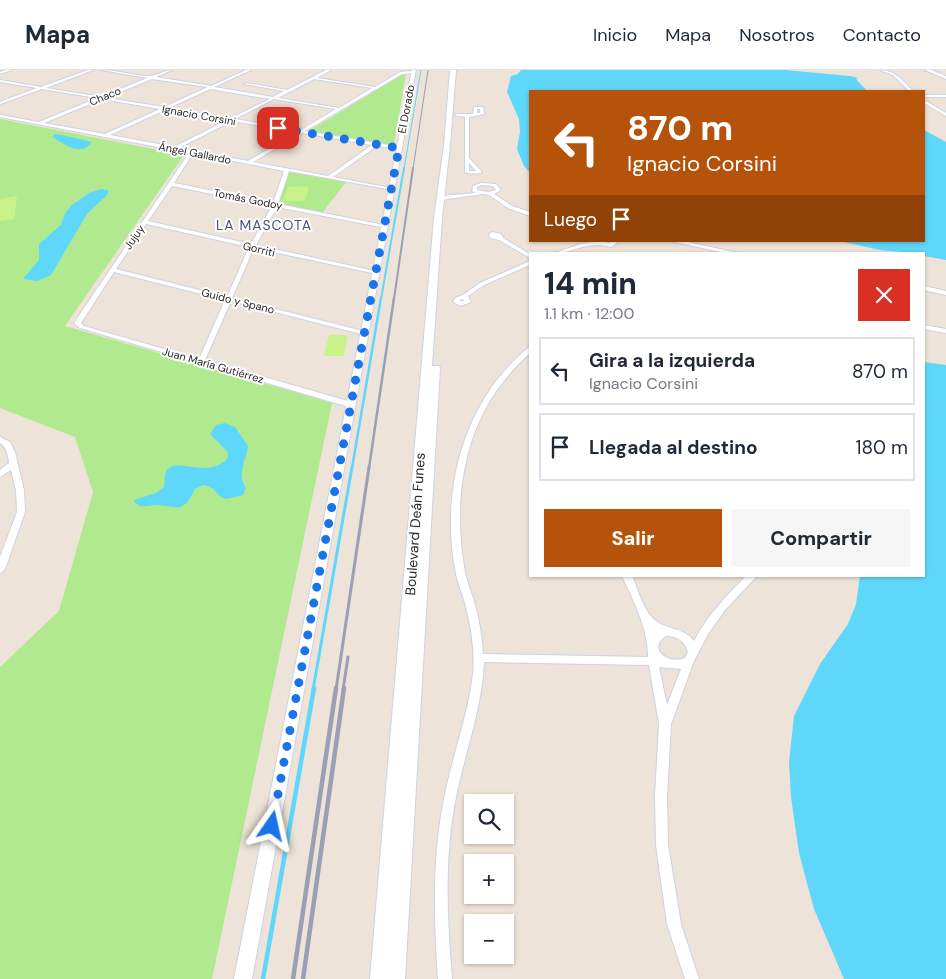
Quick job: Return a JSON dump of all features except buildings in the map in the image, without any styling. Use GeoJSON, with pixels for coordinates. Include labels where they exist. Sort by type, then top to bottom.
{"type":"FeatureCollection","features":[{"type":"Feature","properties":{"kind":"main road","name":"Boulevard Deán Funes"},"geometry":{"type":"LineString","coordinates":[[395,979],[453,70]]}},
{"type":"Feature","properties":{"kind":"main road","name":"Boulevard Deán Funes"},"geometry":{"type":"LineString","coordinates":[[380,979],[438,218],[445,196],[461,116],[458,70]]}},
{"type":"Feature","properties":{"kind":"street"},"geometry":{"type":"LineString","coordinates":[[0,73],[10,70]]}},
{"type":"Feature","properties":{"kind":"street"},"geometry":{"type":"LineString","coordinates":[[0,104],[91,70]]}},
{"type":"Feature","properties":{"kind":"street"},"geometry":{"type":"LineString","coordinates":[[104,70],[341,109]]}},
{"type":"Feature","properties":{"kind":"street","name":"Chaco"},"geometry":{"type":"LineString","coordinates":[[40,123],[170,70]]}},
{"type":"Feature","properties":{"kind":"street"},"geometry":{"type":"LineString","coordinates":[[104,136],[249,70]]}},
{"type":"Feature","properties":{"kind":"street"},"geometry":{"type":"LineString","coordinates":[[174,149],[329,70]]}},
{"type":"Feature","properties":{"kind":"street"},"geometry":{"type":"LineString","coordinates":[[882,70],[894,74]]}},
{"type":"Feature","properties":{"kind":"street"},"geometry":{"type":"LineString","coordinates":[[887,70],[894,74],[910,90]]}},
{"type":"Feature","properties":{"kind":"street"},"geometry":{"type":"LineString","coordinates":[[927,70],[946,77]]}},
{"type":"Feature","properties":{"kind":"street"},"geometry":{"type":"LineString","coordinates":[[933,70],[946,77]]}},
{"type":"Feature","properties":{"kind":"street"},"geometry":{"type":"LineString","coordinates":[[248,163],[401,73],[414,71]]}},
{"type":"Feature","properties":{"kind":"street","name":"El Dorado"},"geometry":{"type":"LineString","coordinates":[[243,979],[414,71]]}},
{"type":"Feature","properties":{"kind":"street"},"geometry":{"type":"LineString","coordinates":[[313,78],[377,88]]}},
{"type":"Feature","properties":{"kind":"street","name":"Ignacio Corsini"},"geometry":{"type":"LineString","coordinates":[[0,81],[399,148]]}},
{"type":"Feature","properties":{"kind":"street"},"geometry":{"type":"LineString","coordinates":[[246,84],[288,91]]}},
{"type":"Feature","properties":{"kind":"street"},"geometry":{"type":"LineString","coordinates":[[925,96],[946,96]]}},
{"type":"Feature","properties":{"kind":"street"},"geometry":{"type":"LineString","coordinates":[[925,102],[946,115]]}},
{"type":"Feature","properties":{"kind":"street"},"geometry":{"type":"LineString","coordinates":[[467,158],[461,116],[475,114]]}},
{"type":"Feature","properties":{"kind":"street","name":"Ángel Gallardo"},"geometry":{"type":"LineString","coordinates":[[0,116],[391,189]]}},
{"type":"Feature","properties":{"kind":"street"},"geometry":{"type":"LineString","coordinates":[[328,178],[375,145]]}},
{"type":"Feature","properties":{"kind":"street","name":"Jujuy"},"geometry":{"type":"LineString","coordinates":[[77,323],[192,152]]}},
{"type":"Feature","properties":{"kind":"street"},"geometry":{"type":"LineString","coordinates":[[201,362],[252,247],[275,205],[287,170]]}},
{"type":"Feature","properties":{"kind":"street","name":"Tomás Godoy"},"geometry":{"type":"LineString","coordinates":[[170,184],[384,227]]}},
{"type":"Feature","properties":{"kind":"street"},"geometry":{"type":"LineString","coordinates":[[445,196],[491,194],[497,191],[498,188],[494,185],[482,184],[475,186],[473,190]]}},
{"type":"Feature","properties":{"kind":"street"},"geometry":{"type":"LineString","coordinates":[[445,196],[473,190],[482,194]]}},
{"type":"Feature","properties":{"kind":"street"},"geometry":{"type":"LineString","coordinates":[[491,194],[510,207],[529,214]]}},
{"type":"Feature","properties":{"kind":"street","name":"Gorriti"},"geometry":{"type":"LineString","coordinates":[[144,222],[375,273]]}},
{"type":"Feature","properties":{"kind":"street"},"geometry":{"type":"LineString","coordinates":[[501,239],[529,255]]}},
{"type":"Feature","properties":{"kind":"street"},"geometry":{"type":"LineString","coordinates":[[562,252],[600,242],[611,245],[613,242]]}},
{"type":"Feature","properties":{"kind":"street"},"geometry":{"type":"LineString","coordinates":[[679,242],[730,252]]}},
{"type":"Feature","properties":{"kind":"street"},"geometry":{"type":"LineString","coordinates":[[465,296],[482,284],[529,263]]}},
{"type":"Feature","properties":{"kind":"street","name":"Guido y Spano"},"geometry":{"type":"LineString","coordinates":[[112,270],[365,333]]}},
{"type":"Feature","properties":{"kind":"street"},"geometry":{"type":"LineString","coordinates":[[925,288],[946,292]]}},
{"type":"Feature","properties":{"kind":"street","name":"Juan María Gutiérrez"},"geometry":{"type":"LineString","coordinates":[[77,323],[82,327],[352,405]]}},
{"type":"Feature","properties":{"kind":"street"},"geometry":{"type":"LineString","coordinates":[[925,327],[946,331]]}},
{"type":"Feature","properties":{"kind":"street"},"geometry":{"type":"LineString","coordinates":[[445,979],[440,912],[445,826],[455,774],[474,698],[478,658],[474,623],[456,548],[455,516],[459,470],[469,435],[483,405],[510,368],[529,350]]}},
{"type":"Feature","properties":{"kind":"street"},"geometry":{"type":"LineString","coordinates":[[0,438],[7,444],[20,490],[22,512],[0,570]]}},
{"type":"Feature","properties":{"kind":"street"},"geometry":{"type":"LineString","coordinates":[[0,474],[12,464]]}},
{"type":"Feature","properties":{"kind":"street"},"geometry":{"type":"LineString","coordinates":[[627,577],[645,616],[653,647],[658,657],[669,664]]}},
{"type":"Feature","properties":{"kind":"street"},"geometry":{"type":"LineString","coordinates":[[665,724],[691,656],[704,631],[728,600],[751,577]]}},
{"type":"Feature","properties":{"kind":"street"},"geometry":{"type":"LineString","coordinates":[[645,616],[653,624],[674,632],[689,641],[691,656]]}},
{"type":"Feature","properties":{"kind":"street"},"geometry":{"type":"LineString","coordinates":[[692,979],[674,924],[662,845],[661,797],[665,724],[653,661],[653,642],[659,634],[704,631]]}},
{"type":"Feature","properties":{"kind":"street"},"geometry":{"type":"LineString","coordinates":[[478,658],[653,661],[680,665],[691,656]]}},
{"type":"Feature","properties":{"kind":"green space"},"geometry":{"type":"Polygon","coordinates":[[[403,74],[406,74],[394,144],[389,145],[307,132],[403,74]]]}},
{"type":"Feature","properties":{"kind":"green space"},"geometry":{"type":"Polygon","coordinates":[[[0,119],[184,155],[65,326],[332,403],[212,979],[0,979],[0,667],[59,611],[93,492],[75,437],[0,408],[0,119]]]}},
{"type":"Feature","properties":{"kind":"green space"},"geometry":{"type":"Polygon","coordinates":[[[289,172],[346,182],[322,213],[276,204],[289,172]]]}},
{"type":"Feature","properties":{"kind":"green space"},"geometry":{"type":"Polygon","coordinates":[[[309,186],[305,201],[283,201],[288,187],[309,186]]]}},
{"type":"Feature","properties":{"kind":"green space"},"geometry":{"type":"Polygon","coordinates":[[[17,196],[14,219],[0,221],[0,199],[17,196]]]}},
{"type":"Feature","properties":{"kind":"green space"},"geometry":{"type":"Polygon","coordinates":[[[329,335],[348,335],[344,356],[324,356],[329,335]]]}},
{"type":"Feature","properties":{"kind":"water"},"geometry":{"type":"Polygon","coordinates":[[[521,70],[785,70],[850,76],[858,78],[856,79],[866,90],[529,90],[529,172],[524,166],[517,149],[520,132],[519,119],[507,92],[511,76],[518,74],[521,70]]]}},
{"type":"Feature","properties":{"kind":"water"},"geometry":{"type":"Polygon","coordinates":[[[925,131],[946,142],[946,260],[925,256],[925,252],[880,250],[844,242],[925,242],[925,131]]]}},
{"type":"Feature","properties":{"kind":"water"},"geometry":{"type":"Polygon","coordinates":[[[55,134],[92,142],[83,149],[72,148],[52,137],[55,134]]]}},
{"type":"Feature","properties":{"kind":"water"},"geometry":{"type":"Polygon","coordinates":[[[101,189],[108,190],[108,194],[87,214],[51,275],[37,281],[23,279],[39,260],[39,244],[61,225],[65,213],[72,205],[89,193],[101,189]]]}},
{"type":"Feature","properties":{"kind":"water"},"geometry":{"type":"Polygon","coordinates":[[[925,362],[946,365],[946,979],[844,979],[814,909],[799,853],[791,797],[789,762],[794,716],[820,664],[848,624],[856,604],[860,577],[925,577],[925,362]]]}},
{"type":"Feature","properties":{"kind":"water"},"geometry":{"type":"Polygon","coordinates":[[[225,423],[235,427],[248,446],[242,473],[243,483],[246,488],[243,495],[226,499],[210,487],[203,485],[195,489],[188,502],[180,507],[143,506],[135,503],[134,500],[156,493],[164,487],[165,474],[170,467],[176,465],[201,468],[211,467],[220,464],[228,458],[228,452],[210,434],[216,425],[225,423]]]}},
{"type":"Feature","properties":{"kind":"waterway"},"geometry":{"type":"LineString","coordinates":[[404,169],[421,70]]}},
{"type":"Feature","properties":{"kind":"waterway"},"geometry":{"type":"LineString","coordinates":[[381,299],[404,168]]}},
{"type":"Feature","properties":{"kind":"waterway"},"geometry":{"type":"LineString","coordinates":[[352,468],[381,298]]}},
{"type":"Feature","properties":{"kind":"waterway"},"geometry":{"type":"LineString","coordinates":[[313,690],[352,467]]}},
{"type":"Feature","properties":{"kind":"waterway"},"geometry":{"type":"LineString","coordinates":[[263,979],[314,688]]}},
{"type":"Feature","properties":{"kind":"railway"},"geometry":{"type":"LineString","coordinates":[[413,169],[428,70]]}},
{"type":"Feature","properties":{"kind":"railway"},"geometry":{"type":"LineString","coordinates":[[394,299],[413,168]]}},
{"type":"Feature","properties":{"kind":"railway"},"geometry":{"type":"LineString","coordinates":[[369,468],[394,298]]}},
{"type":"Feature","properties":{"kind":"railway"},"geometry":{"type":"LineString","coordinates":[[336,690],[369,467]]}},
{"type":"Feature","properties":{"kind":"railway"},"geometry":{"type":"LineString","coordinates":[[343,690],[348,657]]}},
{"type":"Feature","properties":{"kind":"railway"},"geometry":{"type":"LineString","coordinates":[[293,979],[336,688]]}},
{"type":"Feature","properties":{"kind":"railway"},"geometry":{"type":"LineString","coordinates":[[303,979],[344,688]]}},
{"type":"Feature","properties":{"kind":"district","name":"LA MASCOTA"},"geometry":{"type":"Point","coordinates":[264,225]}},
{"type":"Feature","properties":{"kind":"route"},"geometry":{"type":"LineString","coordinates":[[272,826],[399,148],[278,128]]}}]}
